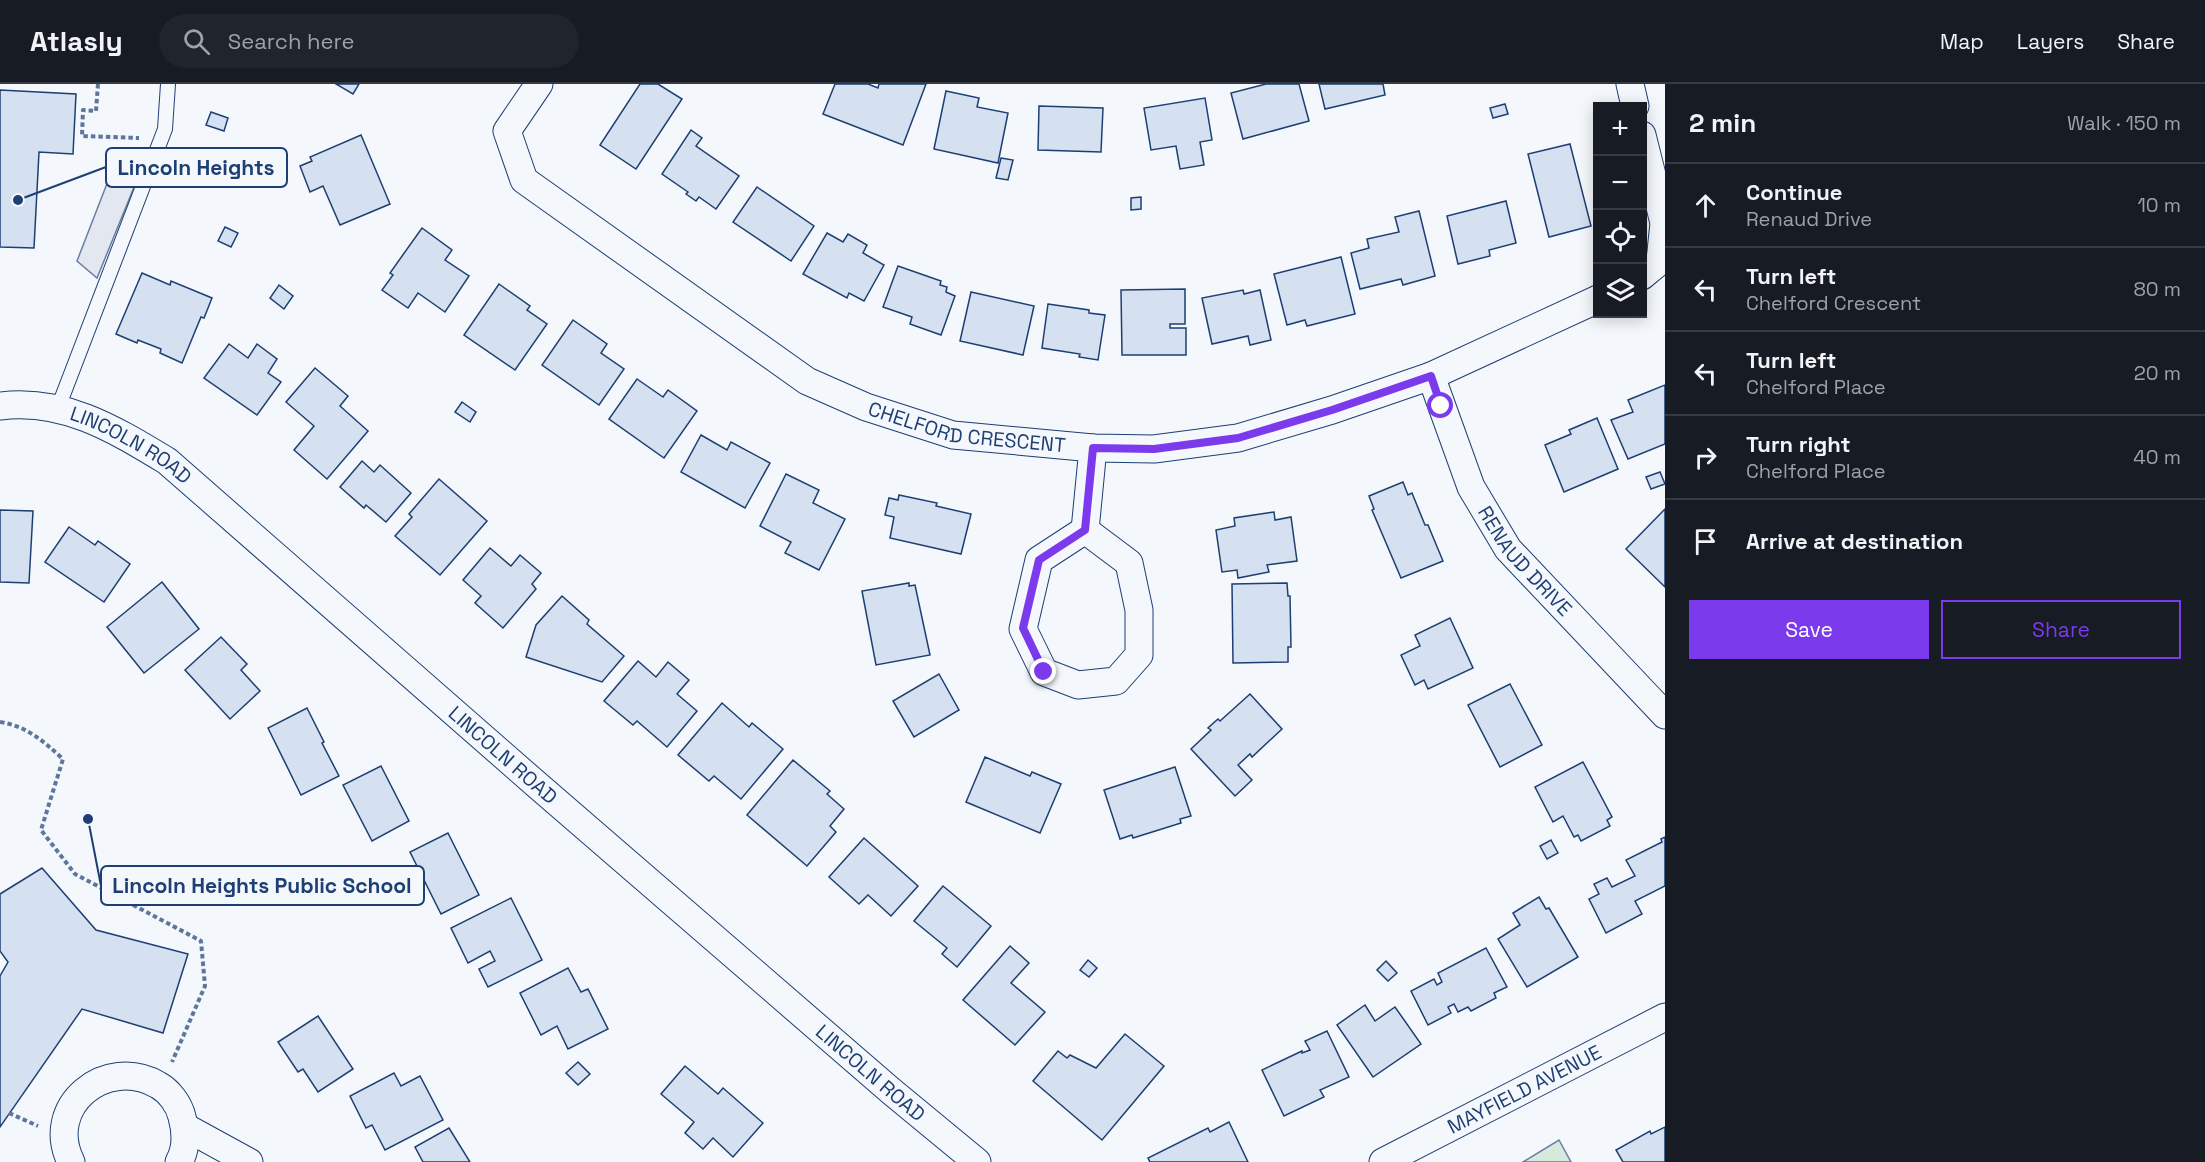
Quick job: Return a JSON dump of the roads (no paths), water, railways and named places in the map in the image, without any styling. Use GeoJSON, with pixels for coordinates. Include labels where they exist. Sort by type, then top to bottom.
{"type":"FeatureCollection","features":[{"type":"Feature","properties":{"kind":"street","name":"CHELFORD CRESCENT"},"geometry":{"type":"LineString","coordinates":[[539,84],[507,131],[524,180],[807,381],[866,407],[953,435],[1093,448],[1154,449],[1238,438],[1332,410],[1431,376],[1593,301]]}},
{"type":"Feature","properties":{"kind":"street"},"geometry":{"type":"LineString","coordinates":[[1630,84],[1634,102]]}},
{"type":"Feature","properties":{"kind":"street"},"geometry":{"type":"LineString","coordinates":[[1647,155],[1664,224],[1660,261],[1647,272]]}},
{"type":"Feature","properties":{"kind":"street","name":"RENAUD DRIVE"},"geometry":{"type":"LineString","coordinates":[[1431,376],[1471,487],[1508,549],[1665,715]]}},
{"type":"Feature","properties":{"kind":"street","name":"LINCOLN ROAD"},"geometry":{"type":"LineString","coordinates":[[0,406],[18,404],[58,408],[114,429],[166,461],[580,823],[891,1091],[978,1162]]}},
{"type":"Feature","properties":{"kind":"street"},"geometry":{"type":"LineString","coordinates":[[1085,530],[1093,448]]}},
{"type":"Feature","properties":{"kind":"street"},"geometry":{"type":"LineString","coordinates":[[1085,530],[1128,563],[1139,610],[1139,655],[1116,681],[1078,685],[1044,672],[1023,628],[1039,560],[1085,530]]}},
{"type":"Feature","properties":{"kind":"street","name":"MAYFIELD AVENUE"},"geometry":{"type":"LineString","coordinates":[[1383,1162],[1665,1017]]}},
{"type":"Feature","properties":{"kind":"street"},"geometry":{"type":"LineString","coordinates":[[70,1162],[64,1136],[66,1120],[73,1104],[84,1091],[105,1079],[130,1075],[147,1079],[162,1087],[173,1098],[181,1112],[185,1127],[185,1142],[179,1162]]}},
{"type":"Feature","properties":{"kind":"street"},"geometry":{"type":"LineString","coordinates":[[185,1127],[249,1162]]}},
{"type":"Feature","properties":{"kind":"lane"},"geometry":{"type":"LineString","coordinates":[[58,408],[165,129],[168,84]]}},
{"type":"Feature","properties":{"kind":"place","name":"Lincoln Heights"},"geometry":{"type":"Point","coordinates":[18,200]}},
{"type":"Feature","properties":{"kind":"place","name":"Lincoln Heights Public School"},"geometry":{"type":"Point","coordinates":[88,819]}}]}
